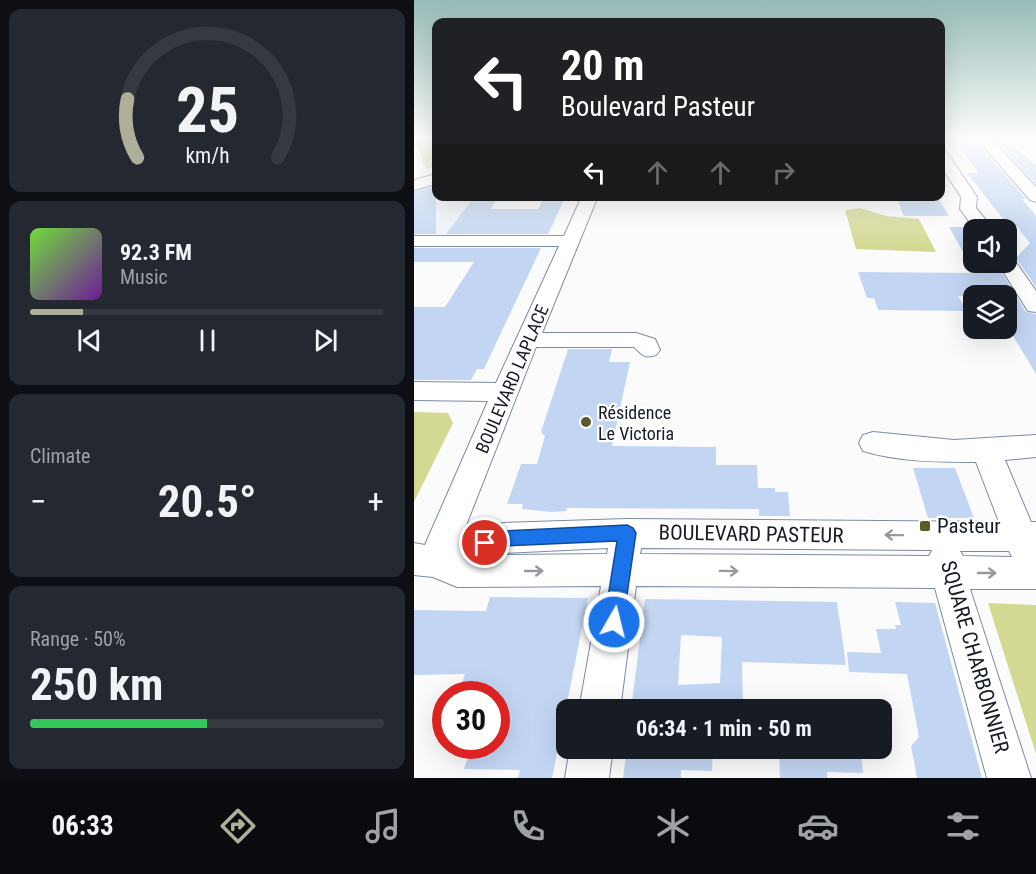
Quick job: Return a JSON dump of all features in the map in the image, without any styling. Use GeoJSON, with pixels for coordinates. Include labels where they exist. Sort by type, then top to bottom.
{"type":"FeatureCollection","features":[{"type":"Feature","properties":{"kind":"street"},"geometry":{"type":"LineString","coordinates":[[954,174],[969,197],[968,209],[976,219]]}},
{"type":"Feature","properties":{"kind":"street"},"geometry":{"type":"LineString","coordinates":[[1015,174],[1036,197]]}},
{"type":"Feature","properties":{"kind":"street"},"geometry":{"type":"LineString","coordinates":[[416,181],[432,179]]}},
{"type":"Feature","properties":{"kind":"street","name":"BOULEVARD LAPLACE"},"geometry":{"type":"LineString","coordinates":[[425,561],[505,392],[589,201]]}},
{"type":"Feature","properties":{"kind":"street"},"geometry":{"type":"LineString","coordinates":[[414,241],[571,241]]}},
{"type":"Feature","properties":{"kind":"street"},"geometry":{"type":"LineString","coordinates":[[1014,273],[1036,306]]}},
{"type":"Feature","properties":{"kind":"street"},"geometry":{"type":"LineString","coordinates":[[528,340],[636,340],[647,344],[648,350]]}},
{"type":"Feature","properties":{"kind":"street"},"geometry":{"type":"LineString","coordinates":[[414,391],[505,392]]}},
{"type":"Feature","properties":{"kind":"street"},"geometry":{"type":"LineString","coordinates":[[873,443],[904,449],[942,451],[1036,446]]}},
{"type":"Feature","properties":{"kind":"street"},"geometry":{"type":"LineString","coordinates":[[986,449],[1023,530],[1036,573]]}},
{"type":"Feature","properties":{"kind":"street","name":"BOULEVARD PASTEUR"},"geometry":{"type":"LineString","coordinates":[[425,561],[465,547],[504,538],[627,533],[943,536],[1023,530]]}},
{"type":"Feature","properties":{"kind":"street"},"geometry":{"type":"LineString","coordinates":[[601,699],[627,533]]}},
{"type":"Feature","properties":{"kind":"street","name":"SQUARE CHARBONNIER"},"geometry":{"type":"LineString","coordinates":[[943,536],[948,573],[1009,778]]}},
{"type":"Feature","properties":{"kind":"street","name":"BOULEVARD PASTEUR"},"geometry":{"type":"LineString","coordinates":[[425,561],[457,571],[1036,573]]}},
{"type":"Feature","properties":{"kind":"street"},"geometry":{"type":"LineString","coordinates":[[587,778],[590,759]]}},
{"type":"Feature","properties":{"kind":"shaded area"},"geometry":{"type":"Polygon","coordinates":[[[432,185],[432,201],[496,201],[473,234],[414,234],[414,191],[432,185]]]}},
{"type":"Feature","properties":{"kind":"green space"},"geometry":{"type":"Polygon","coordinates":[[[860,208],[886,216],[919,219],[936,252],[856,249],[845,210],[860,208]]]}},
{"type":"Feature","properties":{"kind":"green space"},"geometry":{"type":"Polygon","coordinates":[[[414,412],[448,413],[453,423],[414,502],[414,412]]]}},
{"type":"Feature","properties":{"kind":"green space"},"geometry":{"type":"Polygon","coordinates":[[[988,603],[1036,605],[1036,754],[988,603]]]}},
{"type":"Feature","properties":{"kind":"building"},"geometry":{"type":"Polygon","coordinates":[[[968,174],[1004,174],[1026,199],[1022,199],[1036,216],[1036,287],[1017,259],[1030,243],[1017,227],[1017,219],[1003,219],[968,174]]]}},
{"type":"Feature","properties":{"kind":"building"},"geometry":{"type":"Polygon","coordinates":[[[1027,174],[1036,174],[1036,184],[1027,174]]]}},
{"type":"Feature","properties":{"kind":"building"},"geometry":{"type":"Polygon","coordinates":[[[432,187],[432,201],[436,201],[436,234],[414,234],[414,192],[432,187]]]}},
{"type":"Feature","properties":{"kind":"building"},"geometry":{"type":"Polygon","coordinates":[[[471,201],[496,201],[490,209],[538,209],[542,201],[564,201],[548,234],[446,234],[471,201]]]}},
{"type":"Feature","properties":{"kind":"building"},"geometry":{"type":"Polygon","coordinates":[[[898,201],[940,201],[949,216],[904,216],[898,201]]]}},
{"type":"Feature","properties":{"kind":"building"},"geometry":{"type":"Polygon","coordinates":[[[949,227],[963,227],[963,252],[949,227]]]}},
{"type":"Feature","properties":{"kind":"building"},"geometry":{"type":"Polygon","coordinates":[[[414,248],[541,248],[484,369],[477,369],[471,380],[414,380],[414,307],[445,307],[474,262],[414,262],[414,248]]]}},
{"type":"Feature","properties":{"kind":"building"},"geometry":{"type":"Polygon","coordinates":[[[858,272],[1002,273],[1009,285],[963,285],[963,296],[958,296],[963,304],[963,311],[878,310],[874,298],[867,298],[858,272]]]}},
{"type":"Feature","properties":{"kind":"building"},"geometry":{"type":"Polygon","coordinates":[[[1017,297],[1026,312],[1036,314],[1036,374],[1015,339],[1017,339],[1017,297]]]}},
{"type":"Feature","properties":{"kind":"building","name":"Résidence Le Victoria"},"geometry":{"type":"Polygon","coordinates":[[[568,349],[612,349],[609,362],[630,362],[612,446],[716,447],[716,465],[757,465],[758,488],[775,488],[775,492],[788,492],[790,516],[759,516],[759,509],[567,508],[566,511],[552,512],[522,509],[523,504],[507,504],[521,464],[537,464],[545,436],[541,432],[568,349]]]}},
{"type":"Feature","properties":{"kind":"building"},"geometry":{"type":"Polygon","coordinates":[[[913,468],[955,468],[974,518],[928,518],[913,468]]]}},
{"type":"Feature","properties":{"kind":"building"},"geometry":{"type":"Polygon","coordinates":[[[490,597],[588,598],[568,699],[556,699],[556,758],[552,778],[518,778],[520,770],[464,769],[467,759],[510,759],[510,681],[463,681],[465,674],[414,675],[414,610],[486,611],[490,597]]]}},
{"type":"Feature","properties":{"kind":"building"},"geometry":{"type":"Polygon","coordinates":[[[645,599],[837,602],[846,665],[742,662],[743,699],[632,699],[645,599]],[[681,635],[678,685],[720,683],[722,637],[681,635]]]}},
{"type":"Feature","properties":{"kind":"building"},"geometry":{"type":"Polygon","coordinates":[[[895,602],[935,603],[982,778],[917,778],[911,746],[919,737],[907,674],[849,672],[847,652],[881,653],[876,629],[896,629],[895,625],[901,625],[895,602]]]}},
{"type":"Feature","properties":{"kind":"building"},"geometry":{"type":"Polygon","coordinates":[[[626,759],[713,759],[712,771],[681,770],[681,778],[623,778],[626,759]]]}},
{"type":"Feature","properties":{"kind":"building"},"geometry":{"type":"Polygon","coordinates":[[[779,759],[862,759],[863,773],[827,772],[827,778],[780,778],[779,759]]]}},
{"type":"Feature","properties":{"kind":"place","name":"Résidence Le Victoria"},"geometry":{"type":"Point","coordinates":[586,422]}},
{"type":"Feature","properties":{"kind":"place","name":"Pasteur"},"geometry":{"type":"Point","coordinates":[925,526]}},
{"type":"Feature","properties":{"kind":"route"},"geometry":{"type":"LineString","coordinates":[[485,543],[504,538],[627,533],[614,622]]}}]}
